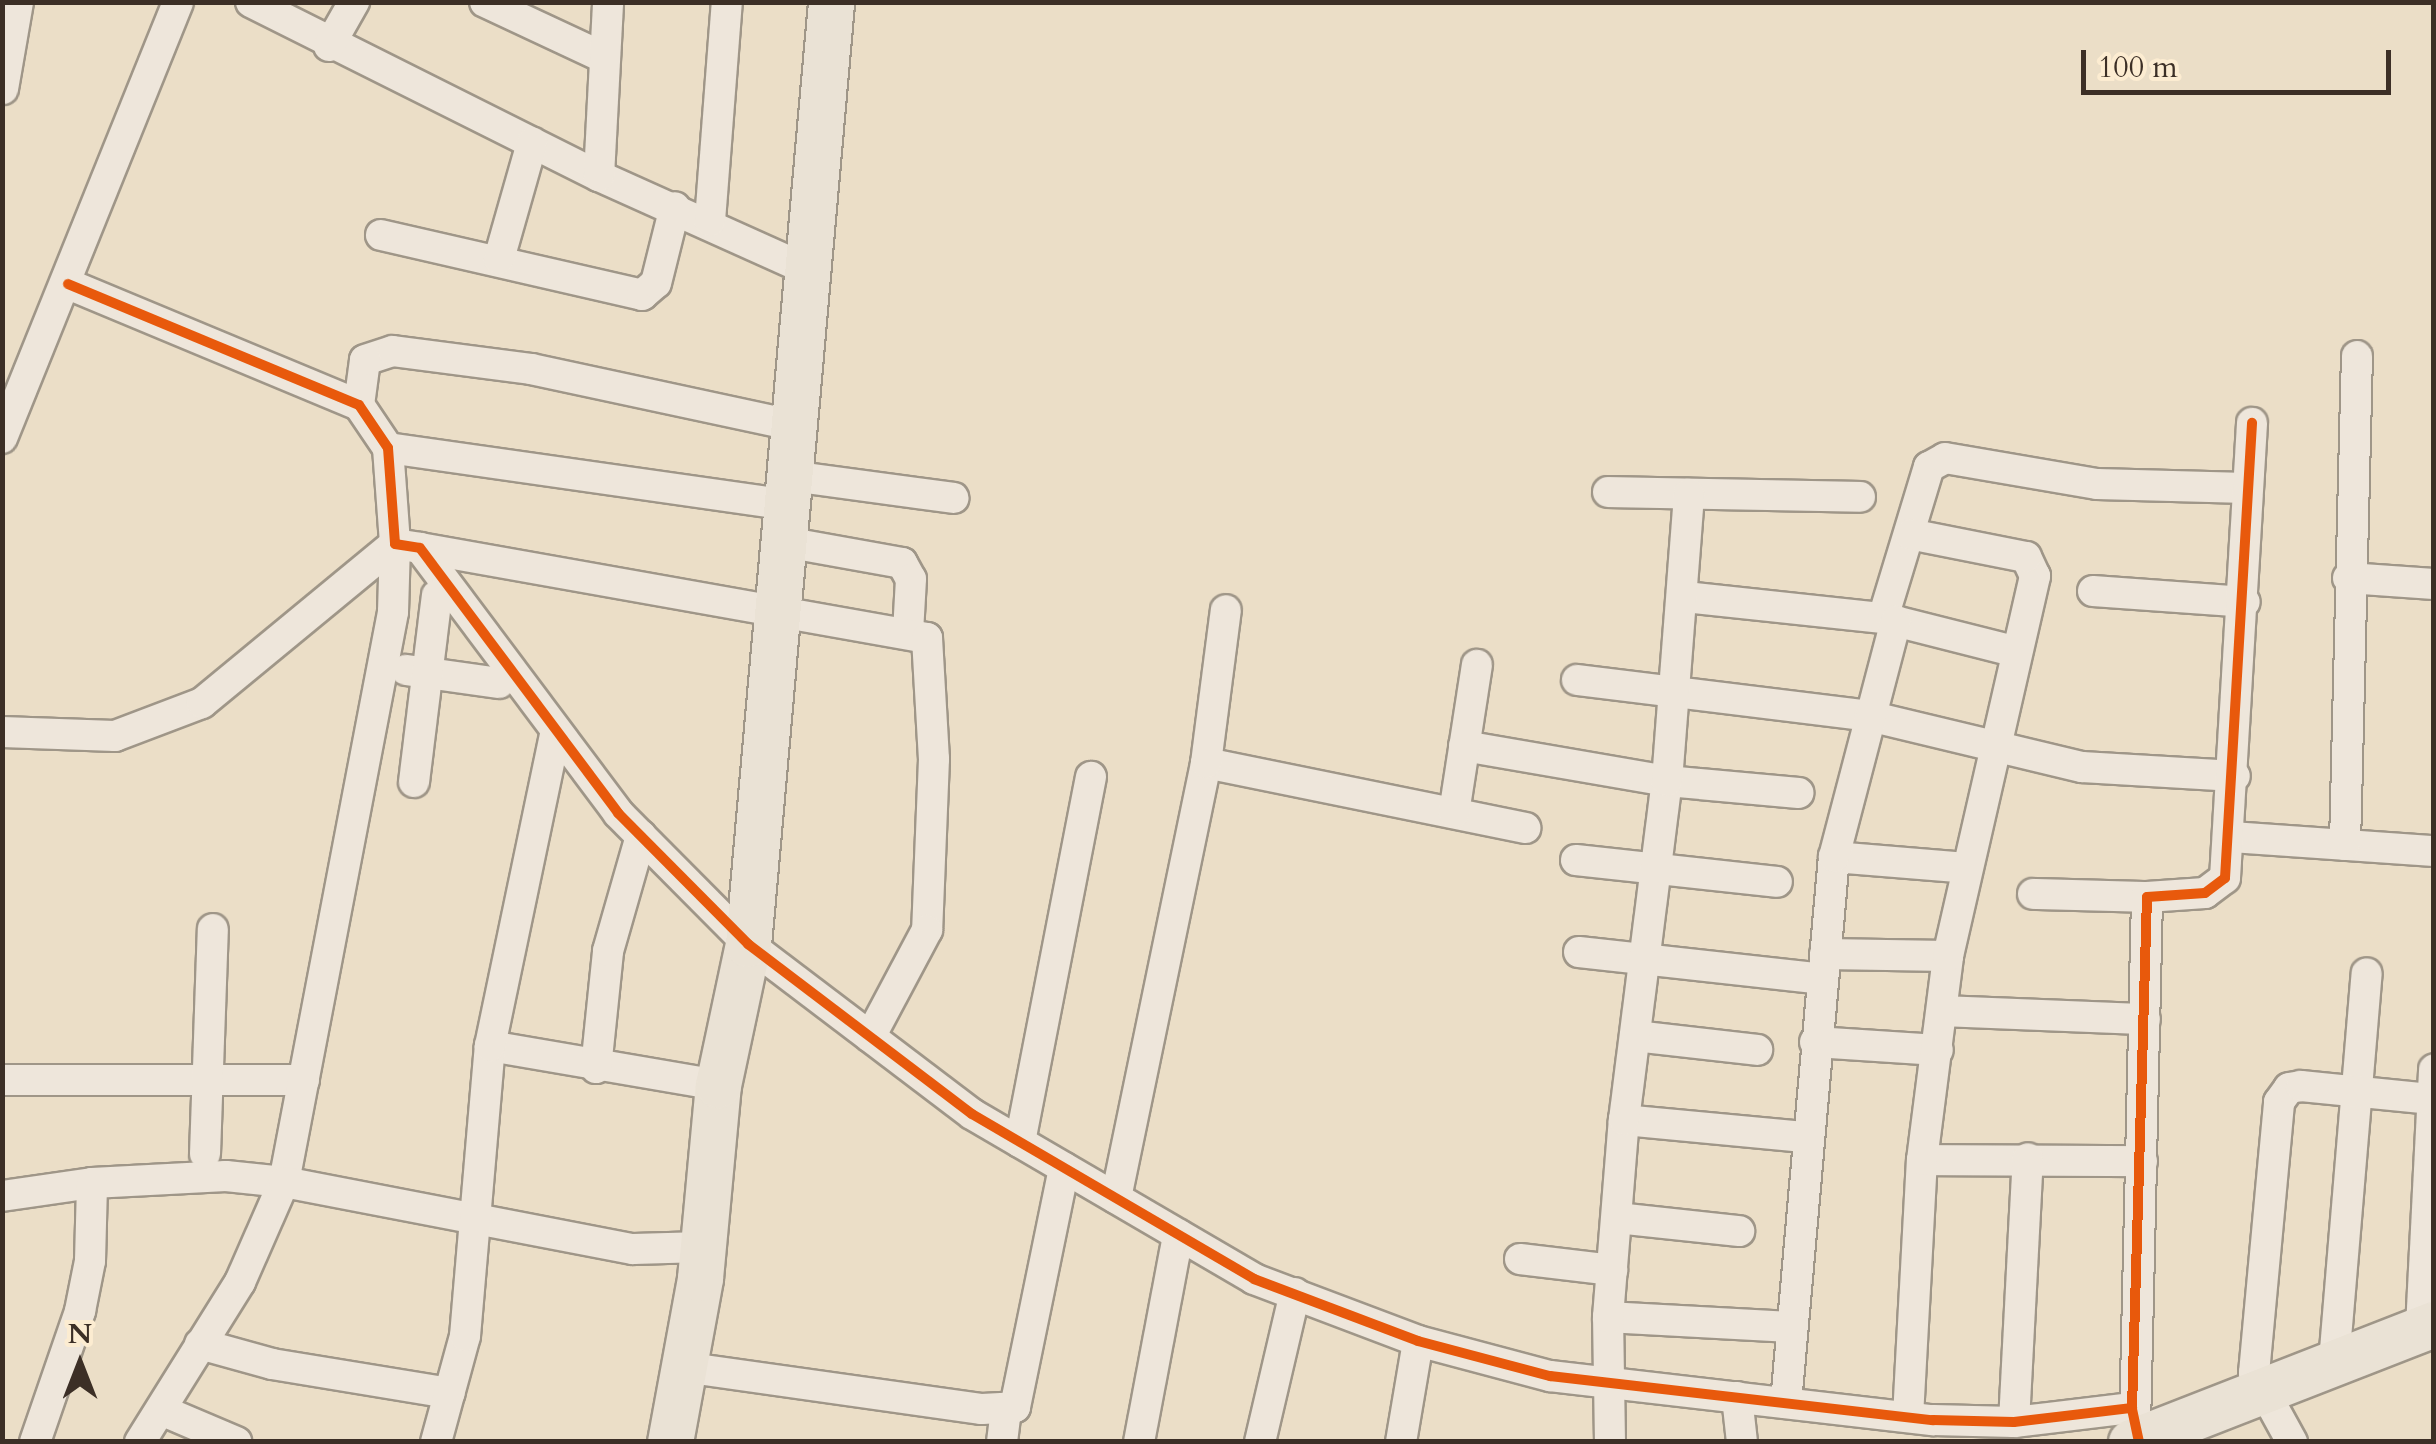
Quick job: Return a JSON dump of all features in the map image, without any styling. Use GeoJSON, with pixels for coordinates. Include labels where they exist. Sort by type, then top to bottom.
{"type":"FeatureCollection","features":[{"type":"Feature","properties":{"kind":"highway"},"geometry":{"type":"LineString","coordinates":[[670,1442],[703,1246],[718,1086],[748,944],[831,2]]}},
{"type":"Feature","properties":{"kind":"highway"},"geometry":{"type":"LineString","coordinates":[[2135,1432],[2274,1414],[2334,1362],[2430,1332]]}},
{"type":"Feature","properties":{"kind":"highway"},"geometry":{"type":"LineString","coordinates":[[2183,1442],[2274,1414],[2430,1332]]}},
{"type":"Feature","properties":{"kind":"street"},"geometry":{"type":"LineString","coordinates":[[4,89],[18,2]]}},
{"type":"Feature","properties":{"kind":"street"},"geometry":{"type":"LineString","coordinates":[[2,438],[68,284],[178,2]]}},
{"type":"Feature","properties":{"kind":"street"},"geometry":{"type":"LineString","coordinates":[[252,2],[329,46],[599,176],[710,221],[810,271]]}},
{"type":"Feature","properties":{"kind":"street"},"geometry":{"type":"LineString","coordinates":[[329,46],[354,2]]}},
{"type":"Feature","properties":{"kind":"street"},"geometry":{"type":"LineString","coordinates":[[485,2],[605,58]]}},
{"type":"Feature","properties":{"kind":"street"},"geometry":{"type":"LineString","coordinates":[[599,176],[608,2]]}},
{"type":"Feature","properties":{"kind":"street"},"geometry":{"type":"LineString","coordinates":[[710,221],[727,2]]}},
{"type":"Feature","properties":{"kind":"street"},"geometry":{"type":"LineString","coordinates":[[499,259],[532,143]]}},
{"type":"Feature","properties":{"kind":"street"},"geometry":{"type":"LineString","coordinates":[[380,235],[648,294],[674,207]]}},
{"type":"Feature","properties":{"kind":"street"},"geometry":{"type":"LineString","coordinates":[[68,284],[359,405],[388,448],[408,546],[284,1182],[240,1282],[140,1442]]}},
{"type":"Feature","properties":{"kind":"street"},"geometry":{"type":"LineString","coordinates":[[359,405],[365,360],[393,350],[532,369],[796,426]]}},
{"type":"Feature","properties":{"kind":"street"},"geometry":{"type":"LineString","coordinates":[[2345,846],[2348,578],[2357,356]]}},
{"type":"Feature","properties":{"kind":"street"},"geometry":{"type":"LineString","coordinates":[[2033,894],[2147,897],[2223,886],[2232,837],[2252,423]]}},
{"type":"Feature","properties":{"kind":"street"},"geometry":{"type":"LineString","coordinates":[[388,448],[788,508],[954,498]]}},
{"type":"Feature","properties":{"kind":"street"},"geometry":{"type":"LineString","coordinates":[[1786,1403],[1805,1136],[1834,857],[1929,467],[1945,458],[2097,484],[2247,488]]}},
{"type":"Feature","properties":{"kind":"street"},"geometry":{"type":"LineString","coordinates":[[1608,492],[1860,497]]}},
{"type":"Feature","properties":{"kind":"street"},"geometry":{"type":"LineString","coordinates":[[1610,1442],[1606,1383],[1608,1317],[1624,1120],[1668,781],[1673,692],[1686,597],[1690,494]]}},
{"type":"Feature","properties":{"kind":"street"},"geometry":{"type":"LineString","coordinates":[[788,508],[902,563],[910,579],[908,632]]}},
{"type":"Feature","properties":{"kind":"street"},"geometry":{"type":"LineString","coordinates":[[1908,1417],[1922,1160],[1948,956],[2013,650],[2035,576],[2032,562],[1910,534]]}},
{"type":"Feature","properties":{"kind":"street"},"geometry":{"type":"LineString","coordinates":[[408,546],[555,736],[641,836],[748,944],[870,1037],[1020,1142],[1254,1279],[1418,1341],[1550,1376],[1908,1417],[2135,1432],[2147,897]]}},
{"type":"Feature","properties":{"kind":"street"},"geometry":{"type":"LineString","coordinates":[[2,732],[115,736],[202,704],[408,546],[927,638],[932,648],[929,914],[922,951],[870,1037]]}},
{"type":"Feature","properties":{"kind":"street"},"geometry":{"type":"LineString","coordinates":[[2348,578],[2434,584]]}},
{"type":"Feature","properties":{"kind":"street"},"geometry":{"type":"LineString","coordinates":[[2093,591],[2245,602]]}},
{"type":"Feature","properties":{"kind":"street"},"geometry":{"type":"LineString","coordinates":[[414,782],[436,595]]}},
{"type":"Feature","properties":{"kind":"street"},"geometry":{"type":"LineString","coordinates":[[1686,597],[1889,620],[2013,650]]}},
{"type":"Feature","properties":{"kind":"street"},"geometry":{"type":"LineString","coordinates":[[1116,1198],[1206,763],[1226,610]]}},
{"type":"Feature","properties":{"kind":"street"},"geometry":{"type":"LineString","coordinates":[[1454,814],[1476,665]]}},
{"type":"Feature","properties":{"kind":"street"},"geometry":{"type":"LineString","coordinates":[[383,666],[500,682]]}},
{"type":"Feature","properties":{"kind":"street"},"geometry":{"type":"LineString","coordinates":[[1578,680],[1870,716],[2082,767],[2235,776]]}},
{"type":"Feature","properties":{"kind":"street"},"geometry":{"type":"LineString","coordinates":[[436,1442],[465,1336],[472,1219],[490,1046],[555,736]]}},
{"type":"Feature","properties":{"kind":"street"},"geometry":{"type":"LineString","coordinates":[[1464,746],[1668,781],[1798,793]]}},
{"type":"Feature","properties":{"kind":"street"},"geometry":{"type":"LineString","coordinates":[[1206,763],[1526,828]]}},
{"type":"Feature","properties":{"kind":"street"},"geometry":{"type":"LineString","coordinates":[[1020,1142],[1090,777]]}},
{"type":"Feature","properties":{"kind":"street"},"geometry":{"type":"LineString","coordinates":[[596,1068],[608,951],[641,836]]}},
{"type":"Feature","properties":{"kind":"street"},"geometry":{"type":"LineString","coordinates":[[2232,837],[2434,851]]}},
{"type":"Feature","properties":{"kind":"street"},"geometry":{"type":"LineString","coordinates":[[1834,857],[1967,868]]}},
{"type":"Feature","properties":{"kind":"street"},"geometry":{"type":"LineString","coordinates":[[1576,860],[1778,882]]}},
{"type":"Feature","properties":{"kind":"street"},"geometry":{"type":"LineString","coordinates":[[206,1154],[204,1079],[212,929]]}},
{"type":"Feature","properties":{"kind":"street"},"geometry":{"type":"LineString","coordinates":[[1580,952],[1645,960],[1824,967],[1948,956]]}},
{"type":"Feature","properties":{"kind":"street"},"geometry":{"type":"LineString","coordinates":[[2334,1362],[2367,973]]}},
{"type":"Feature","properties":{"kind":"street"},"geometry":{"type":"LineString","coordinates":[[1944,1011],[2146,1019]]}},
{"type":"Feature","properties":{"kind":"street"},"geometry":{"type":"LineString","coordinates":[[1636,1036],[1756,1050]]}},
{"type":"Feature","properties":{"kind":"street"},"geometry":{"type":"LineString","coordinates":[[1816,1042],[1938,1050]]}},
{"type":"Feature","properties":{"kind":"street"},"geometry":{"type":"LineString","coordinates":[[490,1046],[596,1068],[718,1086]]}},
{"type":"Feature","properties":{"kind":"street"},"geometry":{"type":"LineString","coordinates":[[2,1080],[304,1080]]}},
{"type":"Feature","properties":{"kind":"street"},"geometry":{"type":"LineString","coordinates":[[2274,1414],[2254,1364],[2279,1102],[2289,1088],[2358,1092],[2432,1084],[2430,1332]]}},
{"type":"Feature","properties":{"kind":"street"},"geometry":{"type":"LineString","coordinates":[[1624,1120],[1805,1136]]}},
{"type":"Feature","properties":{"kind":"street"},"geometry":{"type":"LineString","coordinates":[[2014,1422],[2028,1158]]}},
{"type":"Feature","properties":{"kind":"street"},"geometry":{"type":"LineString","coordinates":[[1922,1160],[2142,1161]]}},
{"type":"Feature","properties":{"kind":"street"},"geometry":{"type":"LineString","coordinates":[[683,1367],[1004,1426],[1020,1392],[1064,1168]]}},
{"type":"Feature","properties":{"kind":"street"},"geometry":{"type":"LineString","coordinates":[[2,1196],[92,1183],[226,1176],[284,1182],[633,1249],[703,1246]]}},
{"type":"Feature","properties":{"kind":"street"},"geometry":{"type":"LineString","coordinates":[[35,1442],[80,1311],[90,1261],[92,1183]]}},
{"type":"Feature","properties":{"kind":"street"},"geometry":{"type":"LineString","coordinates":[[1617,1218],[1740,1231]]}},
{"type":"Feature","properties":{"kind":"street"},"geometry":{"type":"LineString","coordinates":[[1140,1442],[1178,1235]]}},
{"type":"Feature","properties":{"kind":"street"},"geometry":{"type":"LineString","coordinates":[[1520,1259],[1612,1270]]}},
{"type":"Feature","properties":{"kind":"street"},"geometry":{"type":"LineString","coordinates":[[1260,1442],[1295,1292]]}},
{"type":"Feature","properties":{"kind":"street"},"geometry":{"type":"LineString","coordinates":[[1608,1317],[1790,1327]]}},
{"type":"Feature","properties":{"kind":"street"},"geometry":{"type":"LineString","coordinates":[[1401,1442],[1418,1341]]}},
{"type":"Feature","properties":{"kind":"street"},"geometry":{"type":"LineString","coordinates":[[200,1344],[272,1364],[450,1393]]}},
{"type":"Feature","properties":{"kind":"street"},"geometry":{"type":"LineString","coordinates":[[1737,1398],[1742,1442]]}},
{"type":"Feature","properties":{"kind":"street"},"geometry":{"type":"LineString","coordinates":[[160,1410],[236,1442]]}},
{"type":"Feature","properties":{"kind":"cycle path"},"geometry":{"type":"LineString","coordinates":[[68,284],[359,405],[388,448],[395,544],[420,548],[618,813],[748,944],[972,1114],[1254,1279],[1418,1341],[1550,1376],[1933,1420],[2014,1422],[2132,1408]]}},
{"type":"Feature","properties":{"kind":"cycle path"},"geometry":{"type":"LineString","coordinates":[[2139,1442],[2132,1408],[2147,897],[2205,893],[2225,878],[2252,423]]}}]}
